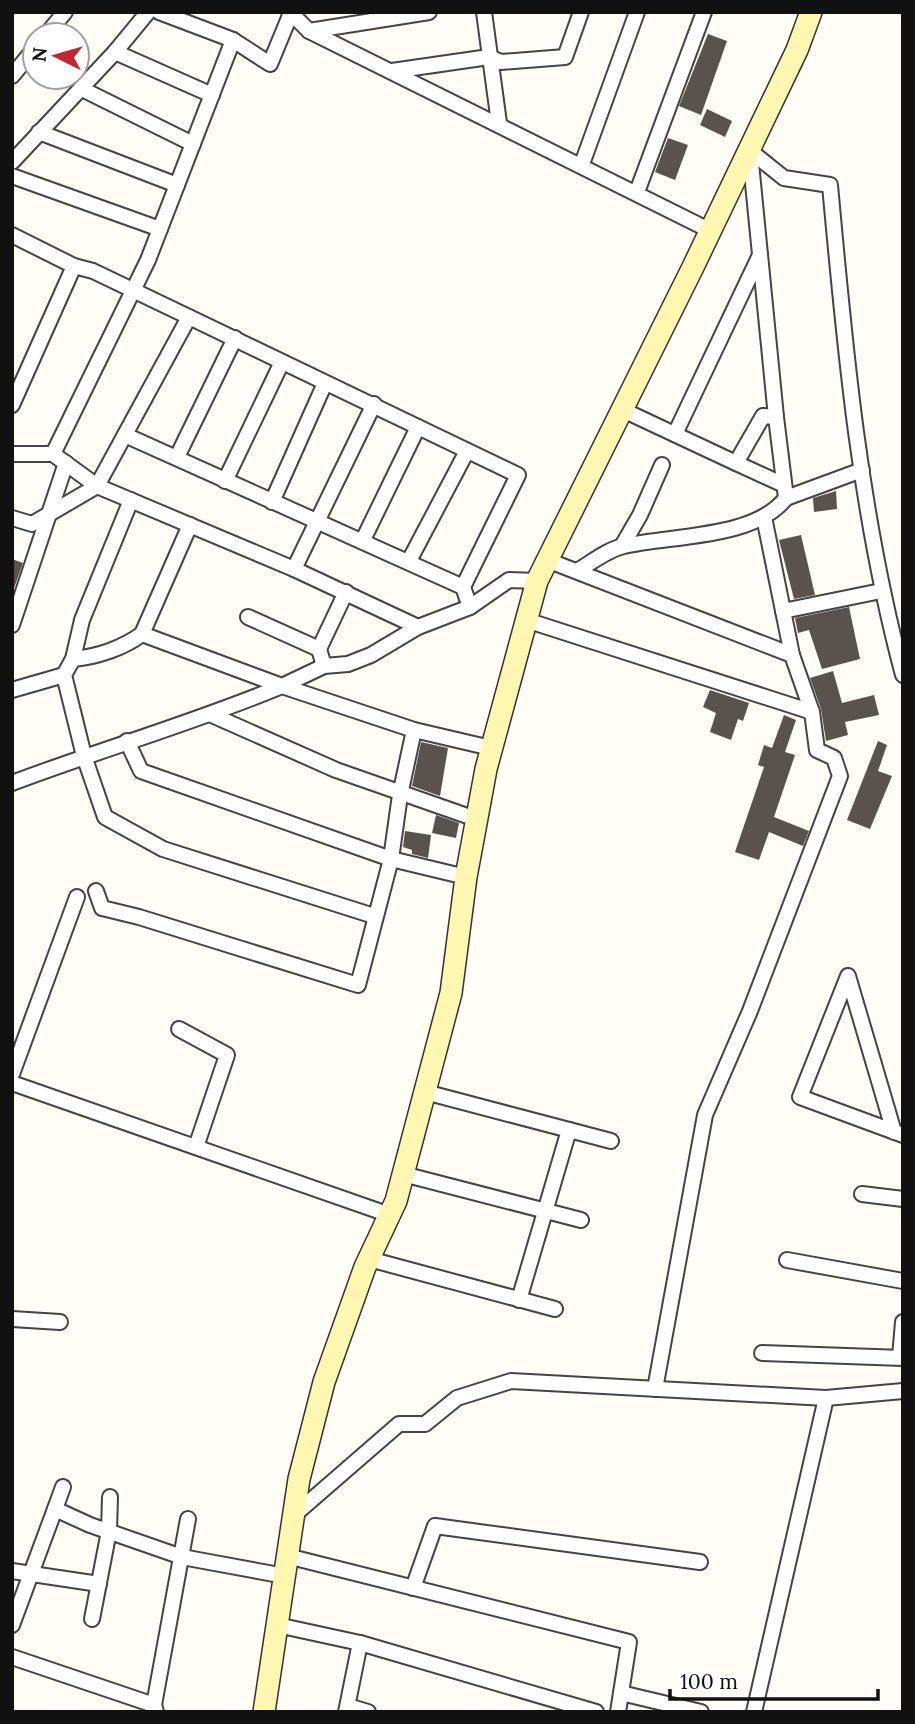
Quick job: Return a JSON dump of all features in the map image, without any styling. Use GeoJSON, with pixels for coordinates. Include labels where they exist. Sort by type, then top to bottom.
{"type":"FeatureCollection","features":[{"type":"Feature","properties":{"kind":"street"},"geometry":{"type":"LineString","coordinates":[[91,79],[148,12]]}},
{"type":"Feature","properties":{"kind":"street"},"geometry":{"type":"LineString","coordinates":[[159,12],[233,40],[270,64],[290,13],[309,31],[582,164],[709,230]]}},
{"type":"Feature","properties":{"kind":"street"},"geometry":{"type":"LineString","coordinates":[[309,31],[429,12]]}},
{"type":"Feature","properties":{"kind":"street"},"geometry":{"type":"LineString","coordinates":[[484,12],[499,123]]}},
{"type":"Feature","properties":{"kind":"street"},"geometry":{"type":"LineString","coordinates":[[391,71],[489,57],[501,62],[565,57],[581,12]]}},
{"type":"Feature","properties":{"kind":"street"},"geometry":{"type":"LineString","coordinates":[[582,164],[637,12]]}},
{"type":"Feature","properties":{"kind":"street"},"geometry":{"type":"LineString","coordinates":[[637,192],[704,12]]}},
{"type":"Feature","properties":{"kind":"street"},"geometry":{"type":"LineString","coordinates":[[264,1712],[299,1479],[324,1381],[369,1259],[390,1215],[425,1092],[451,993],[466,877],[491,748],[537,581],[749,150],[797,50],[811,12]]}},
{"type":"Feature","properties":{"kind":"street"},"geometry":{"type":"LineString","coordinates":[[12,625],[49,514],[60,458],[160,229],[233,40]]}},
{"type":"Feature","properties":{"kind":"street"},"geometry":{"type":"LineString","coordinates":[[116,52],[212,95]]}},
{"type":"Feature","properties":{"kind":"street"},"geometry":{"type":"LineString","coordinates":[[12,162],[80,91]]}},
{"type":"Feature","properties":{"kind":"street"},"geometry":{"type":"LineString","coordinates":[[86,91],[193,144]]}},
{"type":"Feature","properties":{"kind":"street"},"geometry":{"type":"LineString","coordinates":[[40,132],[177,185]]}},
{"type":"Feature","properties":{"kind":"street"},"geometry":{"type":"LineString","coordinates":[[577,571],[622,546],[662,542],[755,522],[777,510],[785,492],[749,150]]}},
{"type":"Feature","properties":{"kind":"street"},"geometry":{"type":"LineString","coordinates":[[749,150],[784,178],[830,185],[849,387],[881,591],[903,675]]}},
{"type":"Feature","properties":{"kind":"street"},"geometry":{"type":"LineString","coordinates":[[12,176],[160,229]]}},
{"type":"Feature","properties":{"kind":"street"},"geometry":{"type":"LineString","coordinates":[[14,240],[133,290],[518,475],[463,587]]}},
{"type":"Feature","properties":{"kind":"street"},"geometry":{"type":"LineString","coordinates":[[674,434],[760,256]]}},
{"type":"Feature","properties":{"kind":"street"},"geometry":{"type":"LineString","coordinates":[[12,405],[74,266]]}},
{"type":"Feature","properties":{"kind":"street"},"geometry":{"type":"LineString","coordinates":[[12,518],[32,524],[97,486],[189,317]]}},
{"type":"Feature","properties":{"kind":"street"},"geometry":{"type":"LineString","coordinates":[[177,457],[235,338]]}},
{"type":"Feature","properties":{"kind":"street"},"geometry":{"type":"LineString","coordinates":[[225,481],[282,362]]}},
{"type":"Feature","properties":{"kind":"street"},"geometry":{"type":"LineString","coordinates":[[272,502],[325,383]]}},
{"type":"Feature","properties":{"kind":"street"},"geometry":{"type":"LineString","coordinates":[[294,569],[374,404]]}},
{"type":"Feature","properties":{"kind":"street"},"geometry":{"type":"LineString","coordinates":[[623,410],[736,463],[785,492],[862,470]]}},
{"type":"Feature","properties":{"kind":"street"},"geometry":{"type":"LineString","coordinates":[[736,463],[763,416],[776,417]]}},
{"type":"Feature","properties":{"kind":"street"},"geometry":{"type":"LineString","coordinates":[[363,540],[418,427]]}},
{"type":"Feature","properties":{"kind":"street"},"geometry":{"type":"LineString","coordinates":[[125,435],[463,587],[470,607]]}},
{"type":"Feature","properties":{"kind":"street"},"geometry":{"type":"LineString","coordinates":[[409,561],[467,451]]}},
{"type":"Feature","properties":{"kind":"street"},"geometry":{"type":"LineString","coordinates":[[12,454],[60,458],[97,486],[294,569],[418,627]]}},
{"type":"Feature","properties":{"kind":"street"},"geometry":{"type":"LineString","coordinates":[[622,546],[640,515],[662,465]]}},
{"type":"Feature","properties":{"kind":"street"},"geometry":{"type":"LineString","coordinates":[[12,690],[64,675],[74,659],[82,620],[131,500]]}},
{"type":"Feature","properties":{"kind":"street"},"geometry":{"type":"LineString","coordinates":[[655,1389],[705,1115],[750,1011],[840,775],[834,758],[817,750],[812,712],[792,655],[764,517]]}},
{"type":"Feature","properties":{"kind":"street"},"geometry":{"type":"LineString","coordinates":[[74,659],[89,658],[132,642],[142,634],[190,525]]}},
{"type":"Feature","properties":{"kind":"street"},"geometry":{"type":"LineString","coordinates":[[547,560],[792,655]]}},
{"type":"Feature","properties":{"kind":"street"},"geometry":{"type":"LineString","coordinates":[[12,783],[127,741],[212,715],[324,666],[348,664],[371,655],[418,627],[470,607],[509,580],[537,581]]}},
{"type":"Feature","properties":{"kind":"street"},"geometry":{"type":"LineString","coordinates":[[783,611],[881,591]]}},
{"type":"Feature","properties":{"kind":"street"},"geometry":{"type":"LineString","coordinates":[[324,666],[319,649],[346,592]]}},
{"type":"Feature","properties":{"kind":"street"},"geometry":{"type":"LineString","coordinates":[[248,617],[319,649]]}},
{"type":"Feature","properties":{"kind":"street"},"geometry":{"type":"LineString","coordinates":[[526,620],[812,712]]}},
{"type":"Feature","properties":{"kind":"street"},"geometry":{"type":"LineString","coordinates":[[142,634],[282,686],[414,730],[491,748]]}},
{"type":"Feature","properties":{"kind":"street"},"geometry":{"type":"LineString","coordinates":[[64,675],[83,756],[105,817],[163,849],[374,916]]}},
{"type":"Feature","properties":{"kind":"street"},"geometry":{"type":"LineString","coordinates":[[212,715],[336,770],[476,819]]}},
{"type":"Feature","properties":{"kind":"street"},"geometry":{"type":"LineString","coordinates":[[96,891],[102,908],[358,985],[391,859],[400,794],[414,730]]}},
{"type":"Feature","properties":{"kind":"street"},"geometry":{"type":"LineString","coordinates":[[127,741],[141,771],[391,859],[466,877]]}},
{"type":"Feature","properties":{"kind":"street"},"geometry":{"type":"LineString","coordinates":[[12,1074],[77,897]]}},
{"type":"Feature","properties":{"kind":"street"},"geometry":{"type":"LineString","coordinates":[[848,976],[886,1106],[898,1134],[800,1097],[848,976]]}},
{"type":"Feature","properties":{"kind":"street"},"geometry":{"type":"LineString","coordinates":[[179,1029],[227,1055],[197,1147]]}},
{"type":"Feature","properties":{"kind":"street"},"geometry":{"type":"LineString","coordinates":[[12,1083],[390,1215]]}},
{"type":"Feature","properties":{"kind":"street"},"geometry":{"type":"LineString","coordinates":[[425,1092],[611,1141]]}},
{"type":"Feature","properties":{"kind":"street"},"geometry":{"type":"LineString","coordinates":[[519,1300],[569,1130]]}},
{"type":"Feature","properties":{"kind":"street"},"geometry":{"type":"LineString","coordinates":[[403,1174],[580,1220]]}},
{"type":"Feature","properties":{"kind":"street"},"geometry":{"type":"LineString","coordinates":[[862,1194],[903,1199]]}},
{"type":"Feature","properties":{"kind":"street"},"geometry":{"type":"LineString","coordinates":[[369,1259],[555,1309]]}},
{"type":"Feature","properties":{"kind":"street"},"geometry":{"type":"LineString","coordinates":[[787,1260],[903,1281]]}},
{"type":"Feature","properties":{"kind":"street"},"geometry":{"type":"LineString","coordinates":[[12,1319],[60,1322]]}},
{"type":"Feature","properties":{"kind":"street"},"geometry":{"type":"LineString","coordinates":[[762,1353],[901,1357],[903,1322]]}},
{"type":"Feature","properties":{"kind":"street"},"geometry":{"type":"LineString","coordinates":[[293,1516],[399,1424],[425,1424],[457,1398],[511,1381],[826,1398],[903,1391]]}},
{"type":"Feature","properties":{"kind":"street"},"geometry":{"type":"LineString","coordinates":[[754,1712],[826,1398]]}},
{"type":"Feature","properties":{"kind":"street"},"geometry":{"type":"LineString","coordinates":[[12,1625],[62,1487]]}},
{"type":"Feature","properties":{"kind":"street"},"geometry":{"type":"LineString","coordinates":[[92,1619],[108,1531],[110,1497]]}},
{"type":"Feature","properties":{"kind":"street"},"geometry":{"type":"LineString","coordinates":[[55,1509],[183,1557],[286,1566],[414,1588],[629,1642],[618,1712]]}},
{"type":"Feature","properties":{"kind":"street"},"geometry":{"type":"LineString","coordinates":[[12,1657],[155,1709],[188,1519]]}},
{"type":"Feature","properties":{"kind":"street"},"geometry":{"type":"LineString","coordinates":[[414,1588],[435,1526],[700,1562]]}},
{"type":"Feature","properties":{"kind":"street"},"geometry":{"type":"LineString","coordinates":[[12,1571],[30,1576],[99,1584]]}},
{"type":"Feature","properties":{"kind":"street"},"geometry":{"type":"LineString","coordinates":[[277,1625],[360,1643],[557,1706],[596,1712]]}},
{"type":"Feature","properties":{"kind":"street"},"geometry":{"type":"LineString","coordinates":[[360,1643],[347,1709],[368,1712]]}},
{"type":"Feature","properties":{"kind":"street"},"geometry":{"type":"LineString","coordinates":[[621,1693],[701,1712]]}},
{"type":"Feature","properties":{"kind":"building"},"geometry":{"type":"Polygon","coordinates":[[[708,34],[727,41],[701,115],[679,106],[708,34]]]}},
{"type":"Feature","properties":{"kind":"building"},"geometry":{"type":"Polygon","coordinates":[[[707,109],[732,121],[725,137],[700,125],[707,109]]]}},
{"type":"Feature","properties":{"kind":"building"},"geometry":{"type":"Polygon","coordinates":[[[668,138],[688,145],[675,180],[655,172],[668,138]]]}},
{"type":"Feature","properties":{"kind":"building"},"geometry":{"type":"Polygon","coordinates":[[[836,491],[837,509],[814,512],[813,498],[836,491]]]}},
{"type":"Feature","properties":{"kind":"building"},"geometry":{"type":"Polygon","coordinates":[[[801,535],[815,595],[794,599],[779,540],[801,535]]]}},
{"type":"Feature","properties":{"kind":"building"},"geometry":{"type":"Polygon","coordinates":[[[12,559],[23,563],[12,594],[12,559]]]}},
{"type":"Feature","properties":{"kind":"building"},"geometry":{"type":"Polygon","coordinates":[[[849,607],[860,659],[822,669],[809,630],[798,633],[795,618],[849,607]]]}},
{"type":"Feature","properties":{"kind":"building"},"geometry":{"type":"Polygon","coordinates":[[[833,671],[842,703],[874,695],[879,715],[845,722],[848,735],[826,741],[821,709],[810,678],[833,671]]]}},
{"type":"Feature","properties":{"kind":"building"},"geometry":{"type":"Polygon","coordinates":[[[710,690],[749,703],[743,721],[738,719],[731,740],[710,732],[716,713],[703,707],[710,690]]]}},
{"type":"Feature","properties":{"kind":"building"},"geometry":{"type":"Polygon","coordinates":[[[784,715],[796,720],[785,752],[795,755],[774,817],[809,831],[803,846],[769,832],[759,860],[735,852],[764,767],[758,765],[764,745],[772,748],[784,715]]]}},
{"type":"Feature","properties":{"kind":"building"},"geometry":{"type":"Polygon","coordinates":[[[878,741],[887,745],[878,771],[892,776],[870,829],[847,820],[878,741]]]}},
{"type":"Feature","properties":{"kind":"building"},"geometry":{"type":"Polygon","coordinates":[[[421,742],[448,748],[440,796],[412,786],[421,742]]]}},
{"type":"Feature","properties":{"kind":"building"},"geometry":{"type":"Polygon","coordinates":[[[436,815],[459,823],[456,838],[432,833],[436,815]]]}},
{"type":"Feature","properties":{"kind":"building"},"geometry":{"type":"Polygon","coordinates":[[[405,831],[431,835],[428,858],[412,854],[412,850],[403,847],[405,831]]]}}]}
